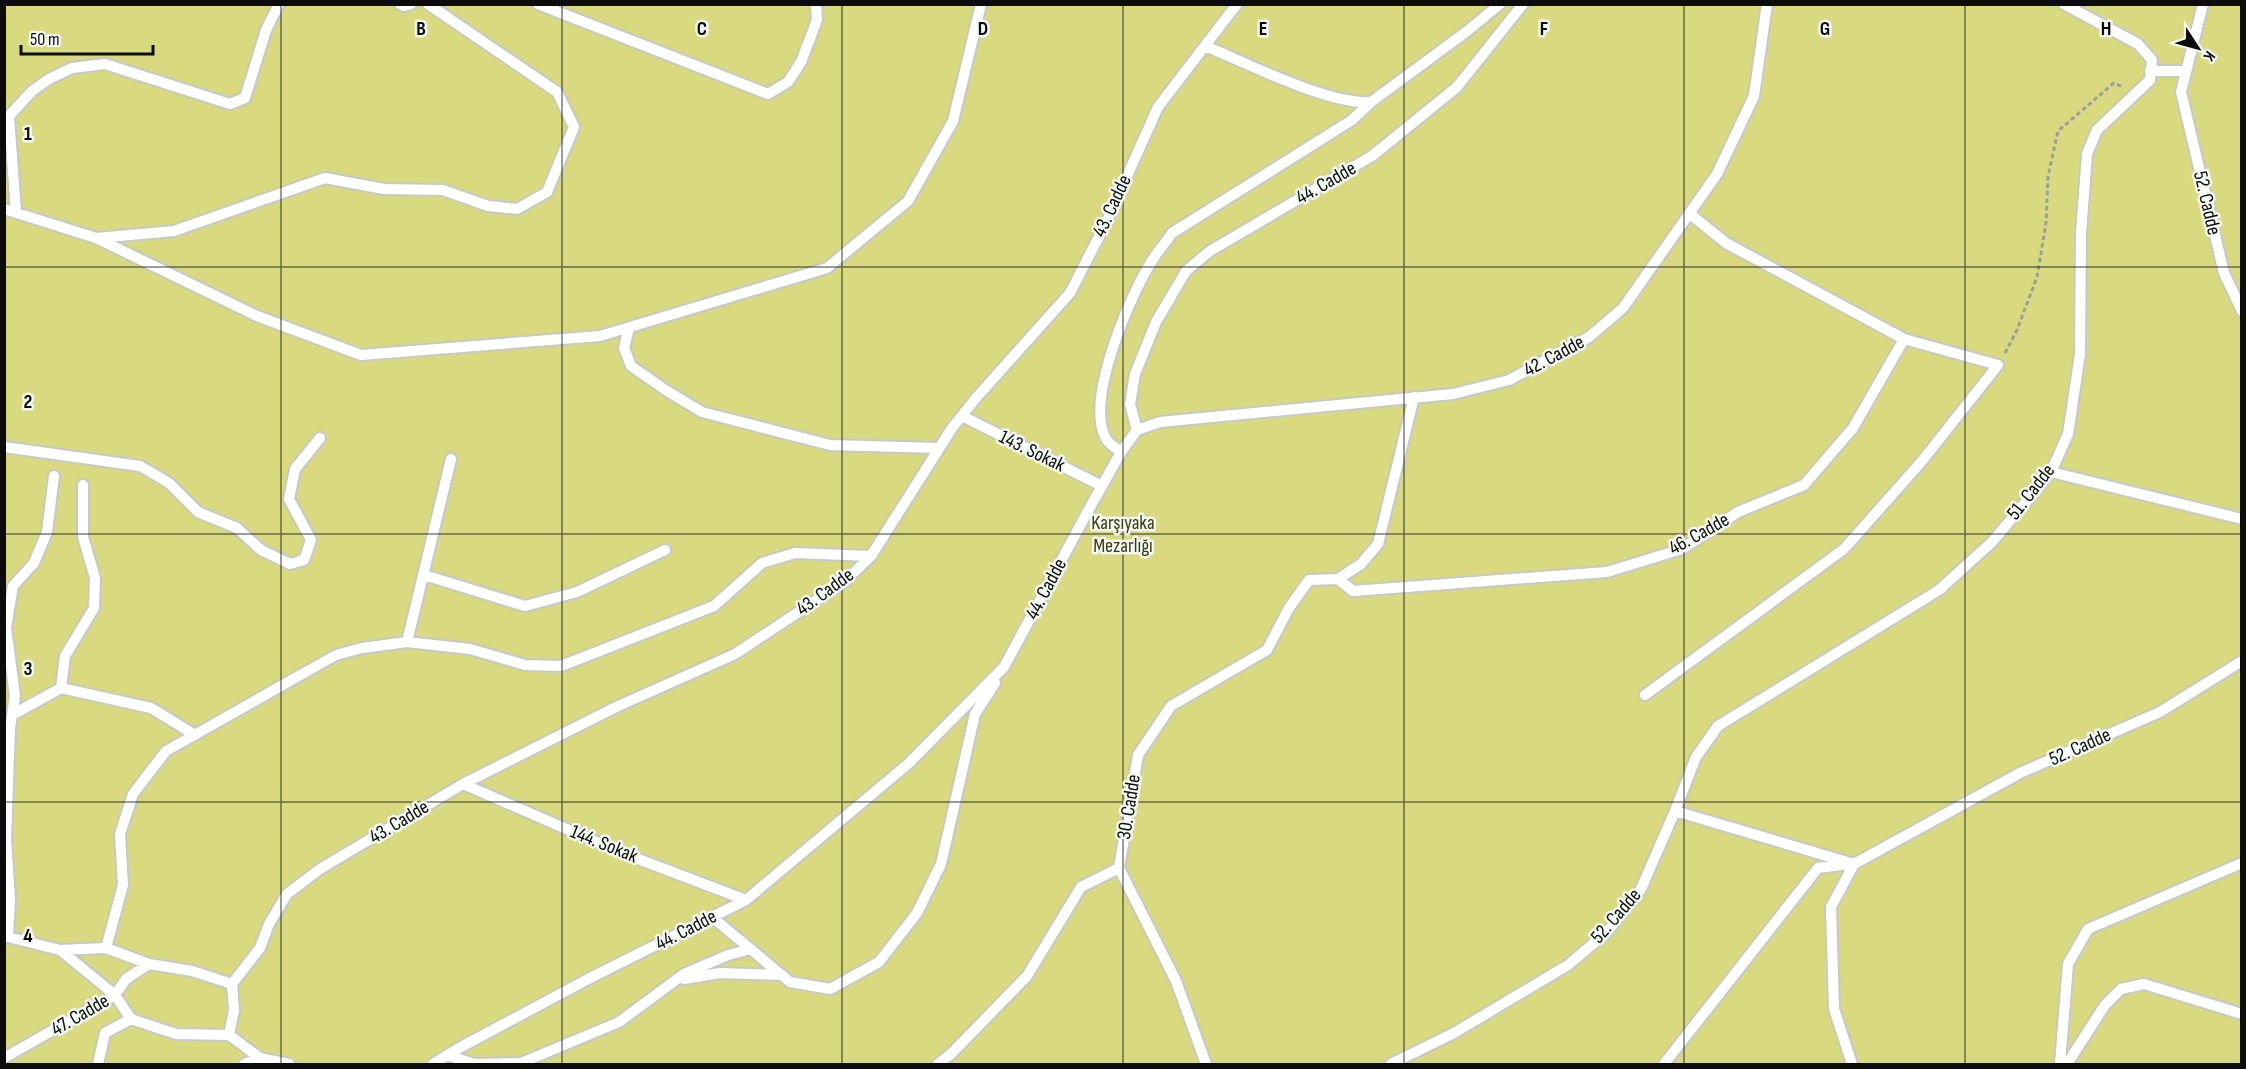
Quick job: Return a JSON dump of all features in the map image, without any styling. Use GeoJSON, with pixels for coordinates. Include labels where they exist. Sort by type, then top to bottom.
{"type":"FeatureCollection","features":[{"type":"Feature","properties":{"kind":"lane"},"geometry":{"type":"LineString","coordinates":[[16,212],[9,116],[32,91],[49,78],[72,68],[105,64],[230,104],[245,98],[266,30],[279,4]]}},
{"type":"Feature","properties":{"kind":"lane"},"geometry":{"type":"LineString","coordinates":[[400,4],[404,6],[411,4]]}},
{"type":"Feature","properties":{"kind":"lane"},"geometry":{"type":"LineString","coordinates":[[96,238],[174,231],[325,178],[384,189],[443,190],[488,206],[517,208],[547,192],[574,127],[557,92],[428,4]]}},
{"type":"Feature","properties":{"kind":"lane"},"geometry":{"type":"LineString","coordinates":[[538,4],[768,94],[788,82],[801,62],[817,21],[816,4]]}},
{"type":"Feature","properties":{"kind":"lane"},"geometry":{"type":"LineString","coordinates":[[4,209],[96,238],[257,316],[361,355],[600,336],[827,268],[908,201],[953,121],[981,4]]}},
{"type":"Feature","properties":{"kind":"lane","name":"43. Cadde"},"geometry":{"type":"LineString","coordinates":[[232,984],[260,948],[269,924],[287,894],[320,869],[463,784],[616,706],[735,654],[844,582],[872,556],[938,448],[962,416],[1070,293],[1106,223],[1158,107],[1237,4]]}},
{"type":"Feature","properties":{"kind":"lane"},"geometry":{"type":"LineString","coordinates":[[1121,452],[1105,439],[1099,416],[1102,386],[1122,322],[1152,260],[1172,233],[1352,120],[1371,102],[1500,4]]}},
{"type":"Feature","properties":{"kind":"lane","name":"44. Cadde"},"geometry":{"type":"LineString","coordinates":[[433,1065],[447,1055],[592,977],[746,900],[908,764],[1004,667],[1121,452],[1137,430],[1130,404],[1135,374],[1156,322],[1186,271],[1209,251],[1372,156],[1457,87],[1523,4]]}},
{"type":"Feature","properties":{"kind":"lane","name":"42. Cadde"},"geometry":{"type":"LineString","coordinates":[[1137,430],[1160,422],[1453,394],[1509,380],[1589,337],[1623,308],[1716,174],[1754,96],[1767,4]]}},
{"type":"Feature","properties":{"kind":"lane"},"geometry":{"type":"LineString","coordinates":[[2064,4],[2139,44],[2152,60],[2150,71],[2187,71],[2203,4]]}},
{"type":"Feature","properties":{"kind":"lane"},"geometry":{"type":"LineString","coordinates":[[1205,46],[1299,86],[1355,104],[1371,102]]}},
{"type":"Feature","properties":{"kind":"lane","name":"51. Cadde"},"geometry":{"type":"LineString","coordinates":[[1675,811],[1696,757],[1718,726],[1939,590],[1992,542],[2051,472],[2068,434],[2080,354],[2080,233],[2087,154],[2097,130],[2150,80],[2150,71]]}},
{"type":"Feature","properties":{"kind":"lane","name":"52. Cadde"},"geometry":{"type":"LineString","coordinates":[[2187,71],[2181,92],[2224,273],[2241,311]]}},
{"type":"Feature","properties":{"kind":"lane"},"geometry":{"type":"LineString","coordinates":[[1645,695],[1844,549],[1922,461],[1998,365],[1904,339],[1726,243],[1689,214]]}},
{"type":"Feature","properties":{"kind":"lane"},"geometry":{"type":"LineString","coordinates":[[629,328],[624,348],[631,366],[666,391],[702,411],[830,445],[938,448]]}},
{"type":"Feature","properties":{"kind":"lane","name":"46. Cadde"},"geometry":{"type":"LineString","coordinates":[[1338,579],[1353,591],[1607,572],[1682,549],[1738,512],[1804,485],[1853,428],[1904,339]]}},
{"type":"Feature","properties":{"kind":"lane"},"geometry":{"type":"LineString","coordinates":[[1338,579],[1361,564],[1378,544],[1414,397]]}},
{"type":"Feature","properties":{"kind":"lane","name":"143. Sokak"},"geometry":{"type":"LineString","coordinates":[[962,416],[1102,486]]}},
{"type":"Feature","properties":{"kind":"lane"},"geometry":{"type":"LineString","coordinates":[[4,447],[140,466],[169,483],[198,512],[237,528],[261,550],[290,564],[304,560],[310,540],[289,499],[295,469],[320,438]]}},
{"type":"Feature","properties":{"kind":"lane"},"geometry":{"type":"LineString","coordinates":[[407,642],[451,459]]}},
{"type":"Feature","properties":{"kind":"lane"},"geometry":{"type":"LineString","coordinates":[[2051,472],[2241,519]]}},
{"type":"Feature","properties":{"kind":"lane"},"geometry":{"type":"LineString","coordinates":[[54,476],[47,532],[34,563],[9,583],[6,628],[15,696],[12,715],[6,839],[10,899],[6,937],[60,950],[106,948],[149,964],[192,971],[232,984],[234,1010],[228,1035]]}},
{"type":"Feature","properties":{"kind":"lane"},"geometry":{"type":"LineString","coordinates":[[61,688],[65,656],[94,608],[95,578],[83,537],[83,485]]}},
{"type":"Feature","properties":{"kind":"lane"},"geometry":{"type":"LineString","coordinates":[[423,576],[525,606],[577,592],[665,550]]}},
{"type":"Feature","properties":{"kind":"lane"},"geometry":{"type":"LineString","coordinates":[[106,948],[123,885],[120,834],[133,794],[166,751],[336,655],[362,648],[407,642],[470,649],[525,665],[561,666],[714,606],[762,563],[795,553],[872,556]]}},
{"type":"Feature","properties":{"kind":"lane","name":"30. Cadde"},"geometry":{"type":"LineString","coordinates":[[938,1065],[1027,976],[1081,887],[1119,868],[1138,755],[1171,706],[1267,650],[1289,608],[1309,580],[1338,579]]}},
{"type":"Feature","properties":{"kind":"lane","name":"52. Cadde"},"geometry":{"type":"LineString","coordinates":[[1664,1065],[1818,868],[1854,864],[2020,773],[2160,712],[2241,661]]}},
{"type":"Feature","properties":{"kind":"lane"},"geometry":{"type":"LineString","coordinates":[[712,917],[790,982],[830,989],[879,962],[917,913],[941,864],[975,714],[1004,667]]}},
{"type":"Feature","properties":{"kind":"lane"},"geometry":{"type":"LineString","coordinates":[[12,715],[61,688],[151,708],[195,735]]}},
{"type":"Feature","properties":{"kind":"lane","name":"144. Sokak"},"geometry":{"type":"LineString","coordinates":[[463,784],[616,851],[746,900]]}},
{"type":"Feature","properties":{"kind":"lane"},"geometry":{"type":"LineString","coordinates":[[1675,811],[1854,864],[1831,907],[1834,1009],[1852,1065]]}},
{"type":"Feature","properties":{"kind":"lane","name":"52. Cadde"},"geometry":{"type":"LineString","coordinates":[[1390,1065],[1454,1033],[1568,965],[1607,932],[1641,889],[1675,811]]}},
{"type":"Feature","properties":{"kind":"lane"},"geometry":{"type":"LineString","coordinates":[[2060,1065],[2068,964],[2088,929],[2241,863]]}},
{"type":"Feature","properties":{"kind":"lane"},"geometry":{"type":"LineString","coordinates":[[1119,868],[1176,981],[1206,1065]]}},
{"type":"Feature","properties":{"kind":"lane"},"geometry":{"type":"LineString","coordinates":[[447,1055],[474,1064],[521,1063],[619,1022],[684,974],[728,955],[751,949]]}},
{"type":"Feature","properties":{"kind":"lane"},"geometry":{"type":"LineString","coordinates":[[60,950],[115,995],[130,1019],[176,1034],[228,1035],[260,1058],[289,1065]]}},
{"type":"Feature","properties":{"kind":"lane","name":"47. Cadde"},"geometry":{"type":"LineString","coordinates":[[4,1058],[115,995],[126,979],[149,964]]}},
{"type":"Feature","properties":{"kind":"lane"},"geometry":{"type":"LineString","coordinates":[[675,980],[720,972],[782,975]]}},
{"type":"Feature","properties":{"kind":"lane"},"geometry":{"type":"LineString","coordinates":[[2067,1065],[2105,1005],[2121,989],[2144,984],[2241,1014]]}},
{"type":"Feature","properties":{"kind":"lane"},"geometry":{"type":"LineString","coordinates":[[98,1065],[105,1033],[130,1019]]}},
{"type":"Feature","properties":{"kind":"lane"},"geometry":{"type":"LineString","coordinates":[[244,1065],[260,1058]]}},
{"type":"Feature","properties":{"kind":"path"},"geometry":{"type":"LineString","coordinates":[[1998,365],[2017,330],[2037,276],[2046,223],[2048,176],[2058,131],[2114,82],[2135,94]]}},
{"type":"Feature","properties":{"kind":"green space","name":"Karşıyaka Mezarlığı"},"geometry":{"type":"Polygon","coordinates":[[[5,5],[2241,5],[2241,1064],[5,1064],[5,5]]]}}]}
